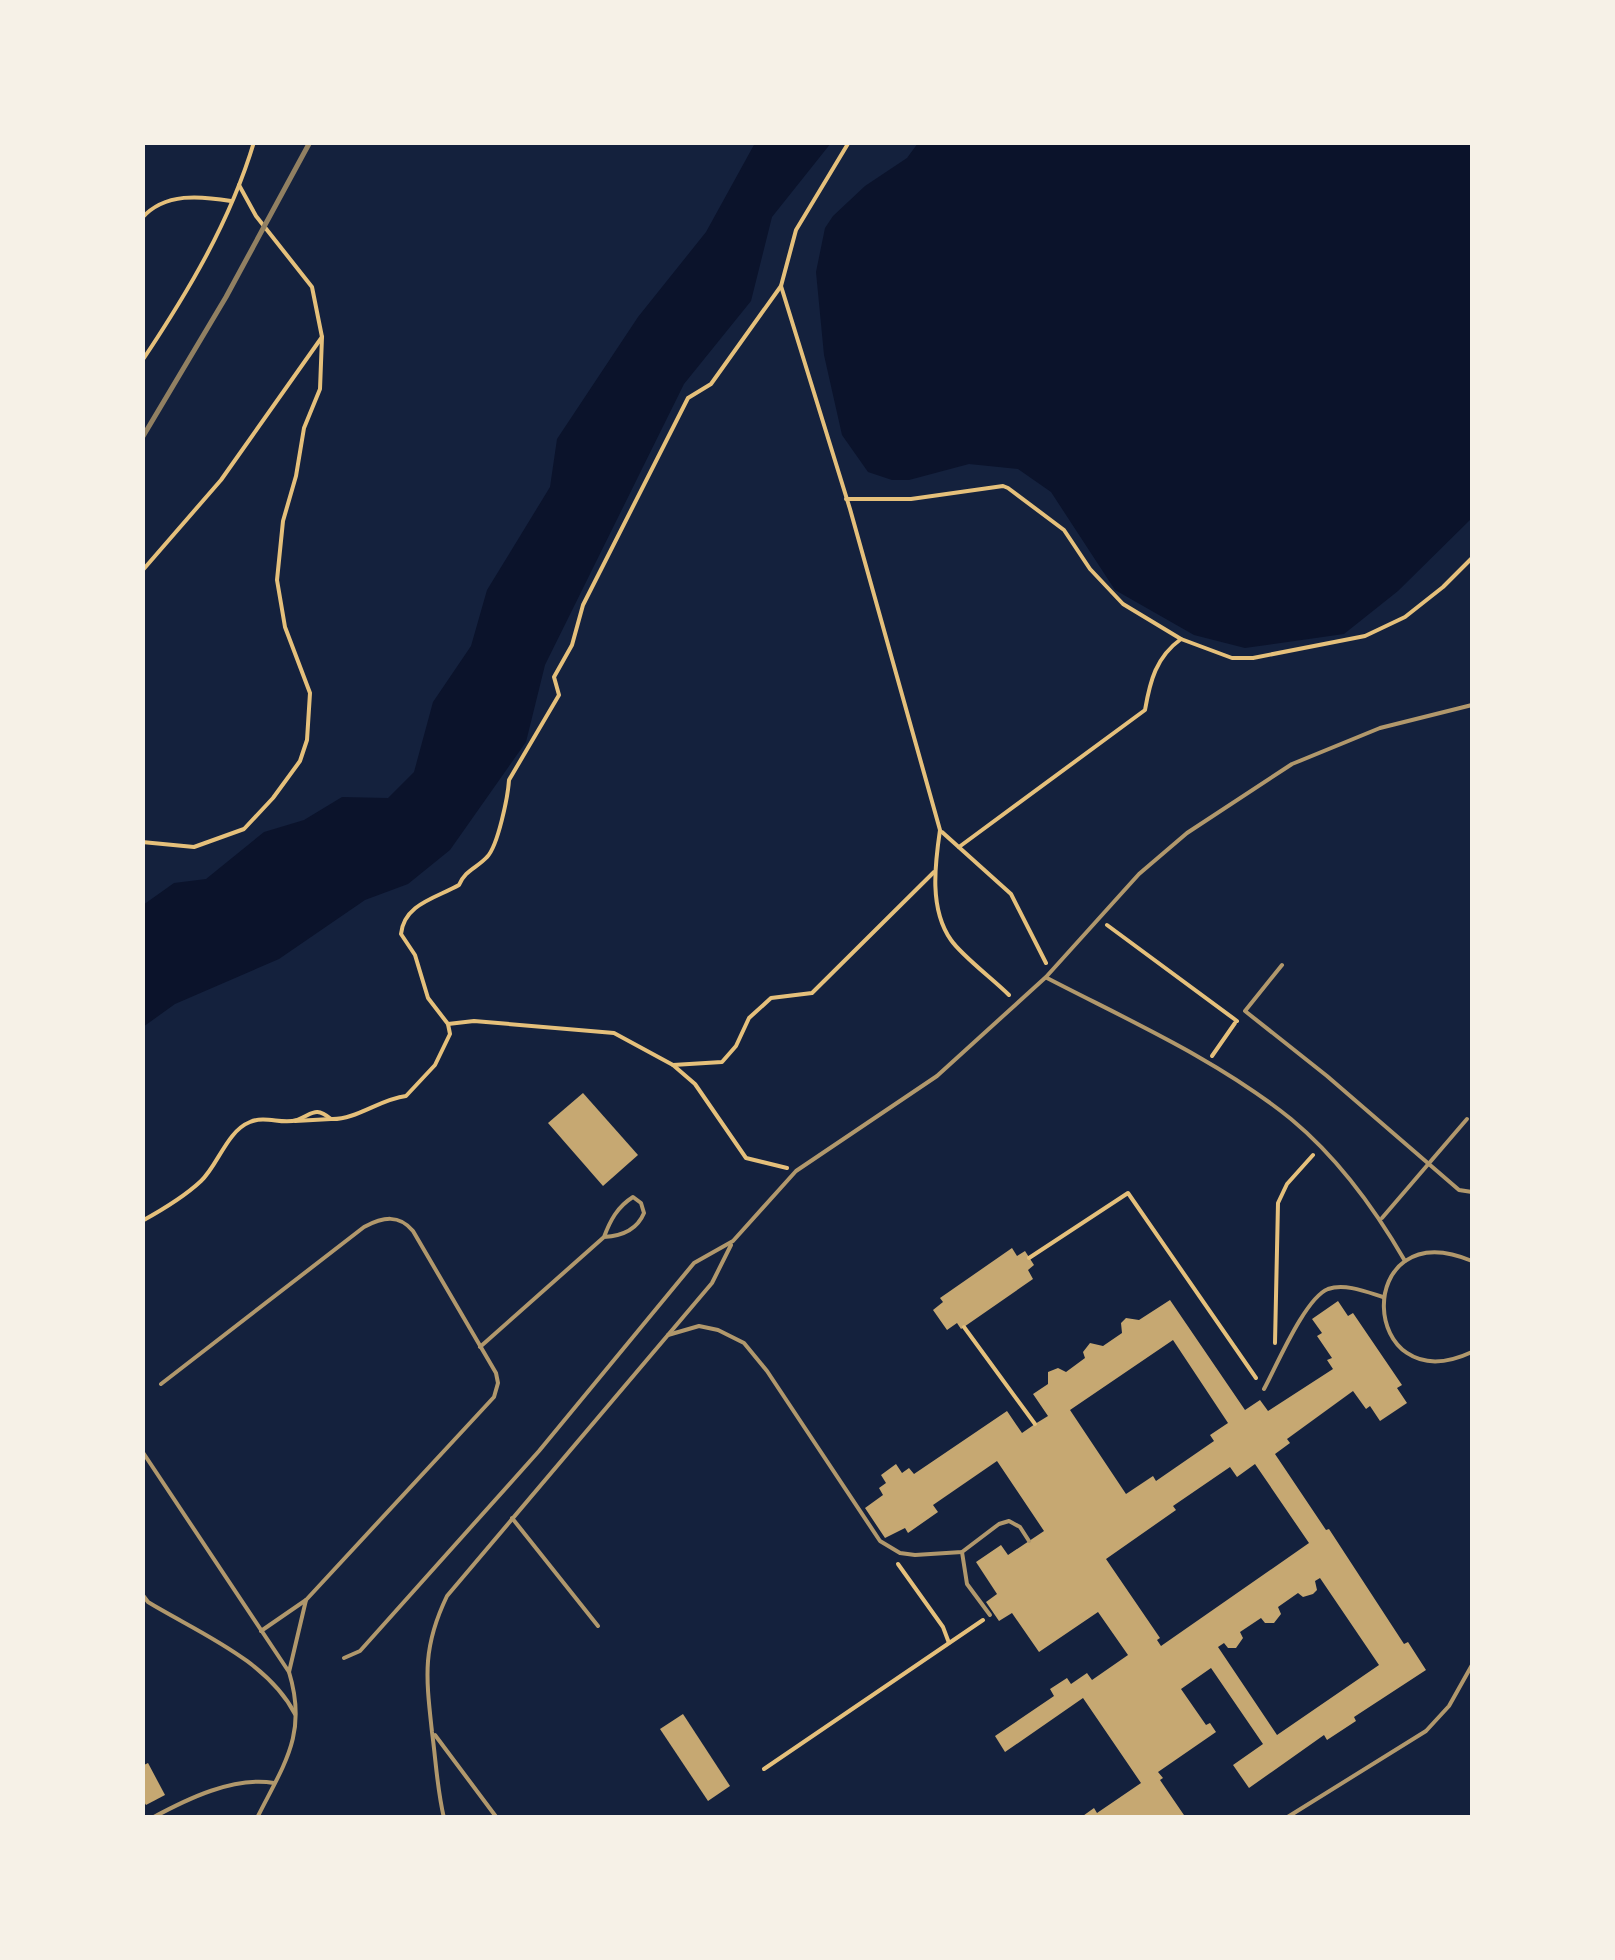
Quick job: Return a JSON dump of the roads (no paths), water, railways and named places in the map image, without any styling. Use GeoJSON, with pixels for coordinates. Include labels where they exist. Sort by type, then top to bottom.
{"type":"FeatureCollection","features":[{"type":"Feature","properties":{"kind":"lane"},"geometry":{"type":"LineString","coordinates":[[444,1818],[438,1796],[426,1658],[432,1627],[448,1596],[718,1275],[733,1241],[796,1171],[936,1076],[1046,977],[1139,874],[1187,834],[1292,764],[1380,728],[1472,706]]}},
{"type":"Feature","properties":{"kind":"lane"},"geometry":{"type":"LineString","coordinates":[[1282,965],[1245,1012],[1459,1190],[1472,1192]]}},
{"type":"Feature","properties":{"kind":"lane"},"geometry":{"type":"LineString","coordinates":[[1046,977],[1207,1062],[1292,1120],[1381,1219],[1405,1261]]}},
{"type":"Feature","properties":{"kind":"lane"},"geometry":{"type":"LineString","coordinates":[[1381,1219],[1467,1119]]}},
{"type":"Feature","properties":{"kind":"lane"},"geometry":{"type":"LineString","coordinates":[[480,1347],[604,1237],[613,1215],[623,1204],[633,1198],[638,1200],[644,1213],[636,1226],[616,1237],[604,1237]]}},
{"type":"Feature","properties":{"kind":"lane"},"geometry":{"type":"LineString","coordinates":[[161,1384],[364,1227],[381,1219],[399,1219],[414,1231],[496,1374],[494,1396],[306,1600],[261,1631]]}},
{"type":"Feature","properties":{"kind":"lane"},"geometry":{"type":"LineString","coordinates":[[344,1658],[360,1651],[539,1451],[694,1263],[733,1241]]}},
{"type":"Feature","properties":{"kind":"lane"},"geometry":{"type":"LineString","coordinates":[[1472,1261],[1447,1252],[1425,1252],[1405,1261],[1389,1279],[1383,1297],[1383,1318],[1393,1339],[1409,1354],[1428,1362],[1455,1360],[1472,1352]]}},
{"type":"Feature","properties":{"kind":"lane"},"geometry":{"type":"LineString","coordinates":[[1264,1389],[1304,1310],[1316,1296],[1342,1287],[1383,1297]]}},
{"type":"Feature","properties":{"kind":"lane"},"geometry":{"type":"LineString","coordinates":[[668,1335],[699,1326],[744,1343],[767,1371],[880,1541],[900,1553],[962,1552],[1008,1521],[1020,1527],[1030,1541]]}},
{"type":"Feature","properties":{"kind":"lane"},"geometry":{"type":"LineString","coordinates":[[142,1451],[289,1672],[298,1700],[294,1742],[256,1818]]}},
{"type":"Feature","properties":{"kind":"lane"},"geometry":{"type":"LineString","coordinates":[[512,1518],[598,1626]]}},
{"type":"Feature","properties":{"kind":"lane"},"geometry":{"type":"LineString","coordinates":[[962,1552],[967,1584],[990,1615]]}},
{"type":"Feature","properties":{"kind":"lane"},"geometry":{"type":"LineString","coordinates":[[142,1594],[148,1602],[276,1683],[298,1719]]}},
{"type":"Feature","properties":{"kind":"lane"},"geometry":{"type":"LineString","coordinates":[[289,1672],[306,1600]]}},
{"type":"Feature","properties":{"kind":"lane"},"geometry":{"type":"LineString","coordinates":[[1286,1818],[1426,1731],[1449,1706],[1472,1665]]}},
{"type":"Feature","properties":{"kind":"lane"},"geometry":{"type":"LineString","coordinates":[[432,1731],[497,1818]]}},
{"type":"Feature","properties":{"kind":"lane"},"geometry":{"type":"LineString","coordinates":[[152,1818],[242,1782],[274,1783]]}},
{"type":"Feature","properties":{"kind":"water"},"geometry":{"type":"Polygon","coordinates":[[[755,143],[831,143],[772,217],[751,301],[684,384],[545,665],[526,742],[450,850],[408,884],[365,900],[279,959],[175,1004],[143,1027],[143,905],[174,883],[206,879],[264,832],[304,820],[342,797],[388,798],[414,772],[433,702],[471,646],[487,590],[550,487],[557,439],[638,317],[706,232],[755,143]]]}},
{"type":"Feature","properties":{"kind":"water"},"geometry":{"type":"Polygon","coordinates":[[[918,143],[1472,143],[1472,518],[1398,591],[1344,634],[1245,648],[1194,635],[1115,590],[1051,492],[1018,469],[969,464],[909,480],[892,480],[868,472],[842,435],[824,355],[816,272],[825,228],[833,216],[865,186],[907,158],[918,143]]]}},
{"type":"Feature","properties":{"kind":"railway"},"geometry":{"type":"LineString","coordinates":[[142,438],[226,297],[310,142]]}}]}
